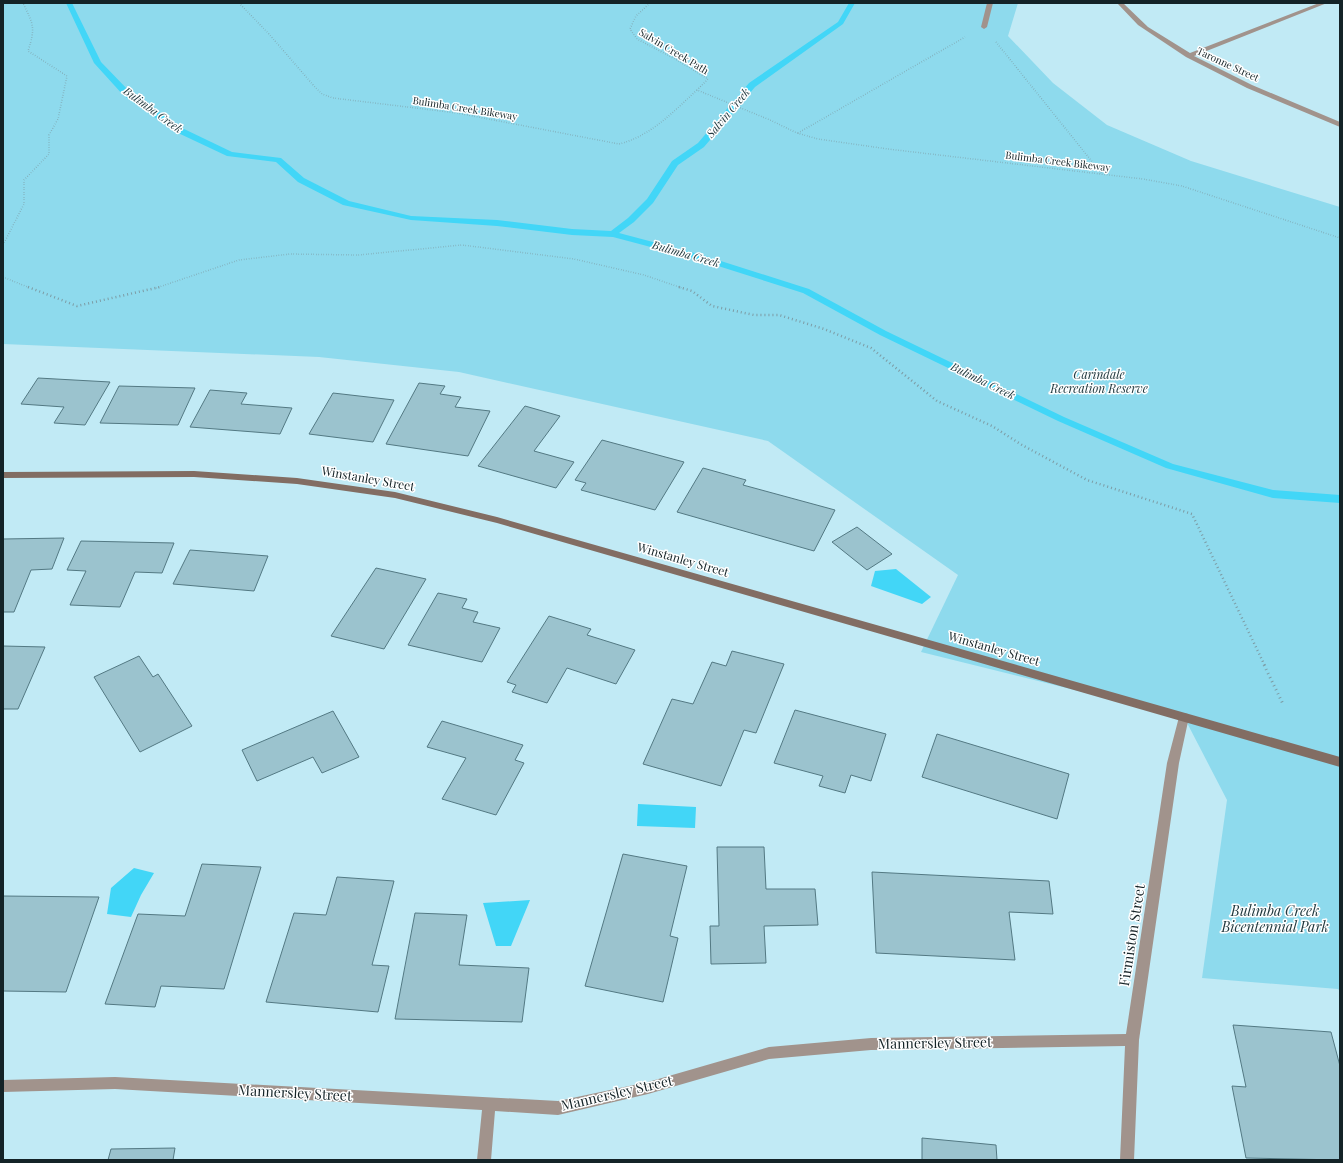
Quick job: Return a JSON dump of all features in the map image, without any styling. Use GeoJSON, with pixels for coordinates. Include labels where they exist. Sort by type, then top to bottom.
{"type":"FeatureCollection","features":[{"type":"Feature","properties":{"kind":"street"},"geometry":{"type":"LineString","coordinates":[[984,27],[990,3]]}},
{"type":"Feature","properties":{"kind":"street","name":"Taronne Street"},"geometry":{"type":"LineString","coordinates":[[1120,3],[1126,12],[1151,32],[1188,56],[1224,75],[1340,125]]}},
{"type":"Feature","properties":{"kind":"street"},"geometry":{"type":"LineString","coordinates":[[1188,56],[1324,3]]}},
{"type":"Feature","properties":{"kind":"street","name":"Winstanley Street"},"geometry":{"type":"LineString","coordinates":[[3,475],[194,474],[297,481],[395,495],[497,520],[1340,762]]}},
{"type":"Feature","properties":{"kind":"street","name":"Firmiston Street"},"geometry":{"type":"LineString","coordinates":[[1127,1160],[1132,1040],[1173,763],[1184,717]]}},
{"type":"Feature","properties":{"kind":"street","name":"Mannersley Street"},"geometry":{"type":"LineString","coordinates":[[3,1086],[115,1083],[558,1108],[648,1088],[769,1053],[871,1044],[1132,1040]]}},
{"type":"Feature","properties":{"kind":"street"},"geometry":{"type":"LineString","coordinates":[[484,1160],[489,1105]]}},
{"type":"Feature","properties":{"kind":"path"},"geometry":{"type":"LineString","coordinates":[[3,245],[24,204],[24,180],[49,154],[49,135],[58,119],[67,76],[28,51],[32,40],[32,17],[23,3]]}},
{"type":"Feature","properties":{"kind":"path","name":"Bulimba Creek Bikeway"},"geometry":{"type":"LineString","coordinates":[[239,3],[269,34],[314,86],[322,94],[333,98],[457,112],[619,144],[638,139],[650,131],[697,90],[770,120],[797,133],[818,139],[888,149],[1102,174],[1182,186],[1340,238]]}},
{"type":"Feature","properties":{"kind":"path","name":"Salvin Creek Path"},"geometry":{"type":"LineString","coordinates":[[650,3],[636,16],[630,29],[632,34],[637,39],[677,60],[708,79],[697,90]]}},
{"type":"Feature","properties":{"kind":"path"},"geometry":{"type":"LineString","coordinates":[[797,133],[984,27],[1102,174]]}},
{"type":"Feature","properties":{"kind":"path"},"geometry":{"type":"LineString","coordinates":[[3,277],[77,306],[159,287],[239,260],[290,254],[358,254],[462,245],[574,259],[644,275],[692,291],[712,306],[754,315],[779,315],[824,329],[871,348],[937,401],[992,426],[1022,445],[1087,480],[1192,514],[1283,704]]}},
{"type":"Feature","properties":{"kind":"green space","name":"Carindale Recreation Reserve"},"geometry":{"type":"Polygon","coordinates":[[[3,3],[1018,3],[1008,36],[1053,83],[1107,125],[1191,161],[1340,207],[1340,991],[1338,989],[1202,978],[1227,800],[1184,717],[921,652],[958,575],[768,441],[459,372],[319,357],[3,344],[3,3]]]}},
{"type":"Feature","properties":{"kind":"shaded area"},"geometry":{"type":"Polygon","coordinates":[[[896,569],[931,597],[922,604],[871,586],[875,571],[896,569]]]}},
{"type":"Feature","properties":{"kind":"shaded area"},"geometry":{"type":"Polygon","coordinates":[[[638,804],[696,807],[695,828],[637,826],[638,804]]]}},
{"type":"Feature","properties":{"kind":"shaded area"},"geometry":{"type":"Polygon","coordinates":[[[134,868],[154,873],[141,895],[131,917],[107,914],[111,888],[134,868]]]}},
{"type":"Feature","properties":{"kind":"shaded area"},"geometry":{"type":"Polygon","coordinates":[[[530,900],[511,946],[496,946],[483,903],[530,900]]]}},
{"type":"Feature","properties":{"kind":"building"},"geometry":{"type":"Polygon","coordinates":[[[38,378],[110,382],[85,425],[54,423],[64,407],[21,404],[38,378]]]}},
{"type":"Feature","properties":{"kind":"building"},"geometry":{"type":"Polygon","coordinates":[[[419,383],[445,386],[440,394],[461,397],[455,407],[490,411],[468,456],[386,444],[419,383]]]}},
{"type":"Feature","properties":{"kind":"building"},"geometry":{"type":"Polygon","coordinates":[[[119,386],[195,388],[178,425],[100,423],[119,386]]]}},
{"type":"Feature","properties":{"kind":"building"},"geometry":{"type":"Polygon","coordinates":[[[210,390],[247,393],[241,404],[292,408],[280,434],[190,427],[210,390]]]}},
{"type":"Feature","properties":{"kind":"building"},"geometry":{"type":"Polygon","coordinates":[[[333,393],[394,400],[373,442],[309,434],[333,393]]]}},
{"type":"Feature","properties":{"kind":"building"},"geometry":{"type":"Polygon","coordinates":[[[525,406],[560,416],[534,451],[574,462],[556,488],[478,466],[525,406]]]}},
{"type":"Feature","properties":{"kind":"building"},"geometry":{"type":"Polygon","coordinates":[[[602,440],[684,462],[655,510],[581,490],[586,483],[575,480],[602,440]]]}},
{"type":"Feature","properties":{"kind":"building"},"geometry":{"type":"Polygon","coordinates":[[[703,468],[746,480],[743,485],[835,510],[814,551],[677,512],[703,468]]]}},
{"type":"Feature","properties":{"kind":"building"},"geometry":{"type":"Polygon","coordinates":[[[857,527],[892,554],[867,570],[832,542],[857,527]]]}},
{"type":"Feature","properties":{"kind":"building"},"geometry":{"type":"Polygon","coordinates":[[[64,538],[52,569],[31,570],[14,612],[3,612],[3,539],[64,538]]]}},
{"type":"Feature","properties":{"kind":"building"},"geometry":{"type":"Polygon","coordinates":[[[81,541],[174,543],[162,573],[135,572],[120,607],[70,605],[86,571],[67,570],[81,541]]]}},
{"type":"Feature","properties":{"kind":"building"},"geometry":{"type":"Polygon","coordinates":[[[190,550],[268,556],[254,591],[173,584],[190,550]]]}},
{"type":"Feature","properties":{"kind":"building"},"geometry":{"type":"Polygon","coordinates":[[[376,568],[426,579],[384,649],[331,636],[376,568]]]}},
{"type":"Feature","properties":{"kind":"building"},"geometry":{"type":"Polygon","coordinates":[[[438,593],[467,599],[462,608],[478,612],[473,622],[500,628],[482,662],[408,645],[438,593]]]}},
{"type":"Feature","properties":{"kind":"building"},"geometry":{"type":"Polygon","coordinates":[[[549,616],[591,629],[587,635],[635,650],[616,684],[567,668],[547,703],[512,692],[516,685],[507,682],[549,616]]]}},
{"type":"Feature","properties":{"kind":"building"},"geometry":{"type":"Polygon","coordinates":[[[3,646],[45,647],[18,709],[3,709],[3,646]]]}},
{"type":"Feature","properties":{"kind":"building"},"geometry":{"type":"Polygon","coordinates":[[[732,651],[784,664],[756,733],[744,730],[721,786],[643,764],[672,699],[693,704],[712,662],[726,666],[732,651]]]}},
{"type":"Feature","properties":{"kind":"building"},"geometry":{"type":"Polygon","coordinates":[[[139,656],[153,677],[158,674],[192,726],[140,752],[94,677],[139,656]]]}},
{"type":"Feature","properties":{"kind":"building"},"geometry":{"type":"Polygon","coordinates":[[[795,710],[886,734],[871,781],[851,775],[845,793],[819,786],[823,776],[774,763],[795,710]]]}},
{"type":"Feature","properties":{"kind":"building"},"geometry":{"type":"Polygon","coordinates":[[[333,711],[359,757],[322,773],[313,757],[257,781],[242,750],[333,711]]]}},
{"type":"Feature","properties":{"kind":"building"},"geometry":{"type":"Polygon","coordinates":[[[442,721],[523,745],[515,760],[524,763],[496,815],[442,799],[466,758],[427,747],[442,721]]]}},
{"type":"Feature","properties":{"kind":"building"},"geometry":{"type":"Polygon","coordinates":[[[937,734],[1069,774],[1057,819],[922,777],[937,734]]]}},
{"type":"Feature","properties":{"kind":"building"},"geometry":{"type":"Polygon","coordinates":[[[717,847],[764,847],[766,889],[815,889],[818,925],[764,926],[766,963],[711,964],[710,926],[719,926],[717,847]]]}},
{"type":"Feature","properties":{"kind":"building"},"geometry":{"type":"Polygon","coordinates":[[[623,854],[687,866],[670,936],[678,938],[663,1002],[585,986],[623,854]]]}},
{"type":"Feature","properties":{"kind":"building"},"geometry":{"type":"Polygon","coordinates":[[[202,864],[261,867],[224,989],[161,986],[155,1007],[105,1004],[138,914],[185,916],[202,864]]]}},
{"type":"Feature","properties":{"kind":"building"},"geometry":{"type":"Polygon","coordinates":[[[872,872],[1049,881],[1053,914],[1009,912],[1015,960],[876,953],[872,872]]]}},
{"type":"Feature","properties":{"kind":"building"},"geometry":{"type":"Polygon","coordinates":[[[337,877],[394,881],[372,965],[389,966],[378,1012],[266,1002],[294,913],[326,915],[337,877]]]}},
{"type":"Feature","properties":{"kind":"building"},"geometry":{"type":"Polygon","coordinates":[[[3,896],[99,897],[66,992],[3,991],[3,896]]]}},
{"type":"Feature","properties":{"kind":"building"},"geometry":{"type":"Polygon","coordinates":[[[415,913],[467,915],[459,965],[529,968],[522,1022],[395,1019],[415,913]]]}},
{"type":"Feature","properties":{"kind":"building"},"geometry":{"type":"Polygon","coordinates":[[[1233,1025],[1331,1032],[1340,1066],[1340,1160],[1246,1158],[1232,1086],[1246,1087],[1233,1025]]]}},
{"type":"Feature","properties":{"kind":"building"},"geometry":{"type":"Polygon","coordinates":[[[922,1138],[996,1145],[997,1160],[922,1160],[922,1138]]]}},
{"type":"Feature","properties":{"kind":"building"},"geometry":{"type":"Polygon","coordinates":[[[175,1148],[173,1160],[108,1160],[111,1149],[175,1148]]]}},
{"type":"Feature","properties":{"kind":"waterway","name":"Bulimba Creek"},"geometry":{"type":"LineString","coordinates":[[69,3],[98,63],[127,94],[179,130],[230,154],[278,160],[301,180],[346,203],[411,218],[497,223],[572,232],[613,234]]}},
{"type":"Feature","properties":{"kind":"waterway","name":"Salvin Creek"},"geometry":{"type":"LineString","coordinates":[[613,234],[631,220],[650,201],[675,163],[701,145],[752,85],[841,23],[852,3]]}},
{"type":"Feature","properties":{"kind":"waterway","name":"Bulimba Creek"},"geometry":{"type":"LineString","coordinates":[[613,234],[699,257],[806,291],[883,333],[1061,419],[1170,466],[1273,494],[1340,499]]}},
{"type":"Feature","properties":{"kind":"park label","name":"Bulimba Creek Bicentennial Park"},"geometry":{"type":"Point","coordinates":[1275,920]}}]}
